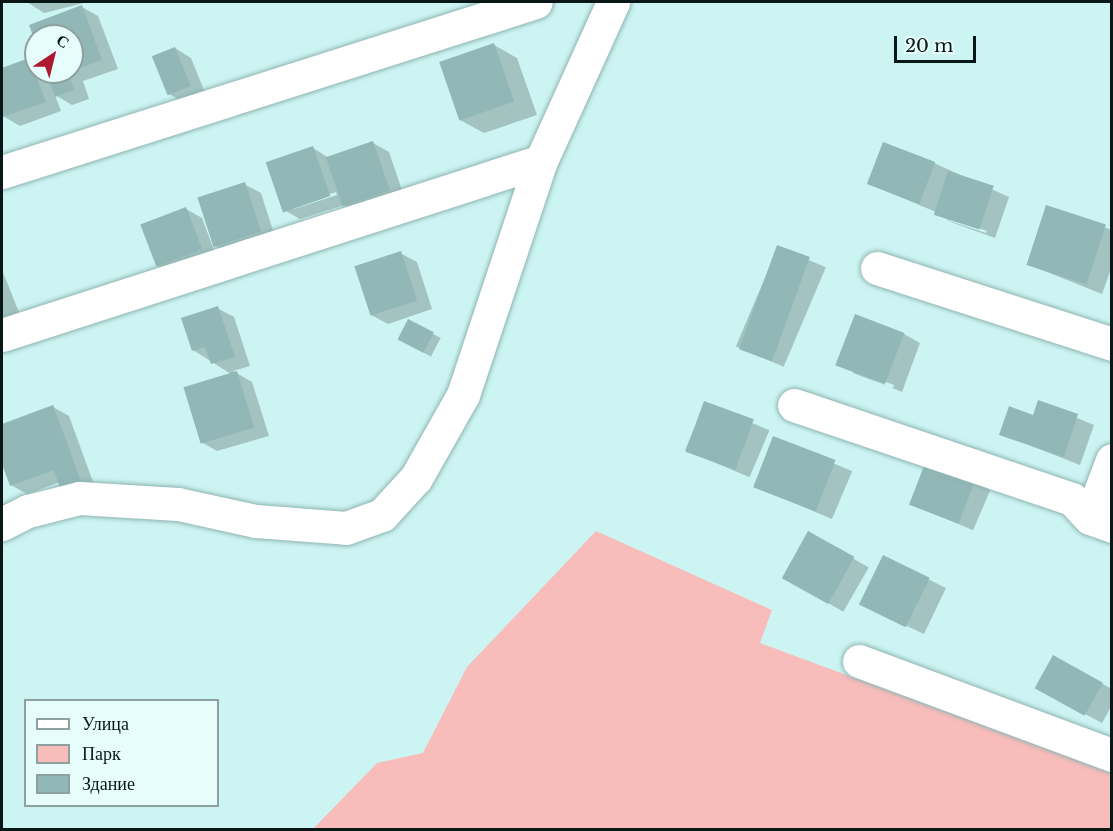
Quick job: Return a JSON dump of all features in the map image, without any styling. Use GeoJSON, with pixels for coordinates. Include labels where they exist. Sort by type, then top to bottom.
{"type":"FeatureCollection","features":[{"type":"Feature","properties":{"kind":"street"},"geometry":{"type":"LineString","coordinates":[[2,172],[536,2]]}},
{"type":"Feature","properties":{"kind":"street"},"geometry":{"type":"LineString","coordinates":[[2,524],[28,511],[79,498],[178,504],[256,521],[346,528],[382,515],[416,478],[463,395],[541,162],[613,2]]}},
{"type":"Feature","properties":{"kind":"street"},"geometry":{"type":"LineString","coordinates":[[2,335],[541,162]]}},
{"type":"Feature","properties":{"kind":"street"},"geometry":{"type":"LineString","coordinates":[[877,268],[1112,344]]}},
{"type":"Feature","properties":{"kind":"street"},"geometry":{"type":"LineString","coordinates":[[794,405],[1072,499],[1100,522],[1112,460]]}},
{"type":"Feature","properties":{"kind":"street"},"geometry":{"type":"LineString","coordinates":[[859,661],[1112,755]]}},
{"type":"Feature","properties":{"kind":"green space"},"geometry":{"type":"Polygon","coordinates":[[[596,531],[772,610],[760,643],[1111,773],[1111,829],[313,829],[377,763],[423,753],[467,667],[596,531]]]}},
{"type":"Feature","properties":{"kind":"building"},"geometry":{"type":"Polygon","coordinates":[[[82,5],[102,60],[84,67],[84,24],[32,24],[82,5]]]}},
{"type":"Feature","properties":{"kind":"building"},"geometry":{"type":"Polygon","coordinates":[[[494,43],[514,102],[459,121],[439,62],[494,43]]]}},
{"type":"Feature","properties":{"kind":"building"},"geometry":{"type":"Polygon","coordinates":[[[175,47],[191,86],[168,95],[152,56],[175,47]]]}},
{"type":"Feature","properties":{"kind":"building"},"geometry":{"type":"Polygon","coordinates":[[[24,60],[24,84],[39,84],[46,102],[2,117],[2,68],[24,60]]]}},
{"type":"Feature","properties":{"kind":"building"},"geometry":{"type":"Polygon","coordinates":[[[50,84],[72,84],[74,90],[55,97],[50,84]]]}},
{"type":"Feature","properties":{"kind":"building"},"geometry":{"type":"Polygon","coordinates":[[[373,141],[390,190],[343,206],[326,157],[373,141]]]}},
{"type":"Feature","properties":{"kind":"building"},"geometry":{"type":"Polygon","coordinates":[[[883,142],[935,162],[919,204],[867,184],[883,142]]]}},
{"type":"Feature","properties":{"kind":"building"},"geometry":{"type":"Polygon","coordinates":[[[313,146],[330,196],[283,212],[266,162],[313,146]]]}},
{"type":"Feature","properties":{"kind":"building"},"geometry":{"type":"Polygon","coordinates":[[[948,171],[994,186],[979,230],[934,215],[948,171]]]}},
{"type":"Feature","properties":{"kind":"building"},"geometry":{"type":"Polygon","coordinates":[[[245,182],[261,231],[214,247],[197,197],[245,182]]]}},
{"type":"Feature","properties":{"kind":"building"},"geometry":{"type":"Polygon","coordinates":[[[1046,205],[1106,224],[1086,284],[1027,265],[1046,205]]]}},
{"type":"Feature","properties":{"kind":"building"},"geometry":{"type":"Polygon","coordinates":[[[186,207],[202,249],[156,267],[140,225],[186,207]]]}},
{"type":"Feature","properties":{"kind":"building"},"geometry":{"type":"Polygon","coordinates":[[[777,245],[810,257],[772,361],[739,349],[777,245]]]}},
{"type":"Feature","properties":{"kind":"building"},"geometry":{"type":"Polygon","coordinates":[[[401,251],[417,300],[370,316],[354,266],[401,251]]]}},
{"type":"Feature","properties":{"kind":"building"},"geometry":{"type":"Polygon","coordinates":[[[218,306],[235,357],[211,364],[205,347],[192,351],[181,318],[218,306]]]}},
{"type":"Feature","properties":{"kind":"building"},"geometry":{"type":"Polygon","coordinates":[[[855,314],[904,333],[885,384],[835,365],[855,314]]]}},
{"type":"Feature","properties":{"kind":"building"},"geometry":{"type":"Polygon","coordinates":[[[408,319],[434,332],[423,353],[398,339],[408,319]]]}},
{"type":"Feature","properties":{"kind":"building"},"geometry":{"type":"Polygon","coordinates":[[[237,371],[254,427],[201,444],[183,387],[237,371]]]}},
{"type":"Feature","properties":{"kind":"building"},"geometry":{"type":"Polygon","coordinates":[[[1038,400],[1078,414],[1064,457],[999,435],[1009,406],[1033,415],[1038,400]]]}},
{"type":"Feature","properties":{"kind":"building"},"geometry":{"type":"Polygon","coordinates":[[[704,401],[754,419],[735,470],[686,452],[704,401]]]}},
{"type":"Feature","properties":{"kind":"building"},"geometry":{"type":"Polygon","coordinates":[[[53,405],[81,481],[60,488],[54,470],[10,486],[2,464],[2,424],[53,405]]]}},
{"type":"Feature","properties":{"kind":"building"},"geometry":{"type":"Polygon","coordinates":[[[773,436],[836,460],[816,511],[753,487],[773,436]]]}},
{"type":"Feature","properties":{"kind":"building"},"geometry":{"type":"Polygon","coordinates":[[[927,458],[976,477],[959,524],[909,505],[927,458]]]}},
{"type":"Feature","properties":{"kind":"building"},"geometry":{"type":"Polygon","coordinates":[[[808,531],[854,557],[828,604],[782,578],[808,531]]]}},
{"type":"Feature","properties":{"kind":"building"},"geometry":{"type":"Polygon","coordinates":[[[883,555],[930,578],[906,627],[859,604],[883,555]]]}},
{"type":"Feature","properties":{"kind":"building"},"geometry":{"type":"Polygon","coordinates":[[[1053,655],[1103,683],[1084,716],[1035,688],[1053,655]]]}}]}
